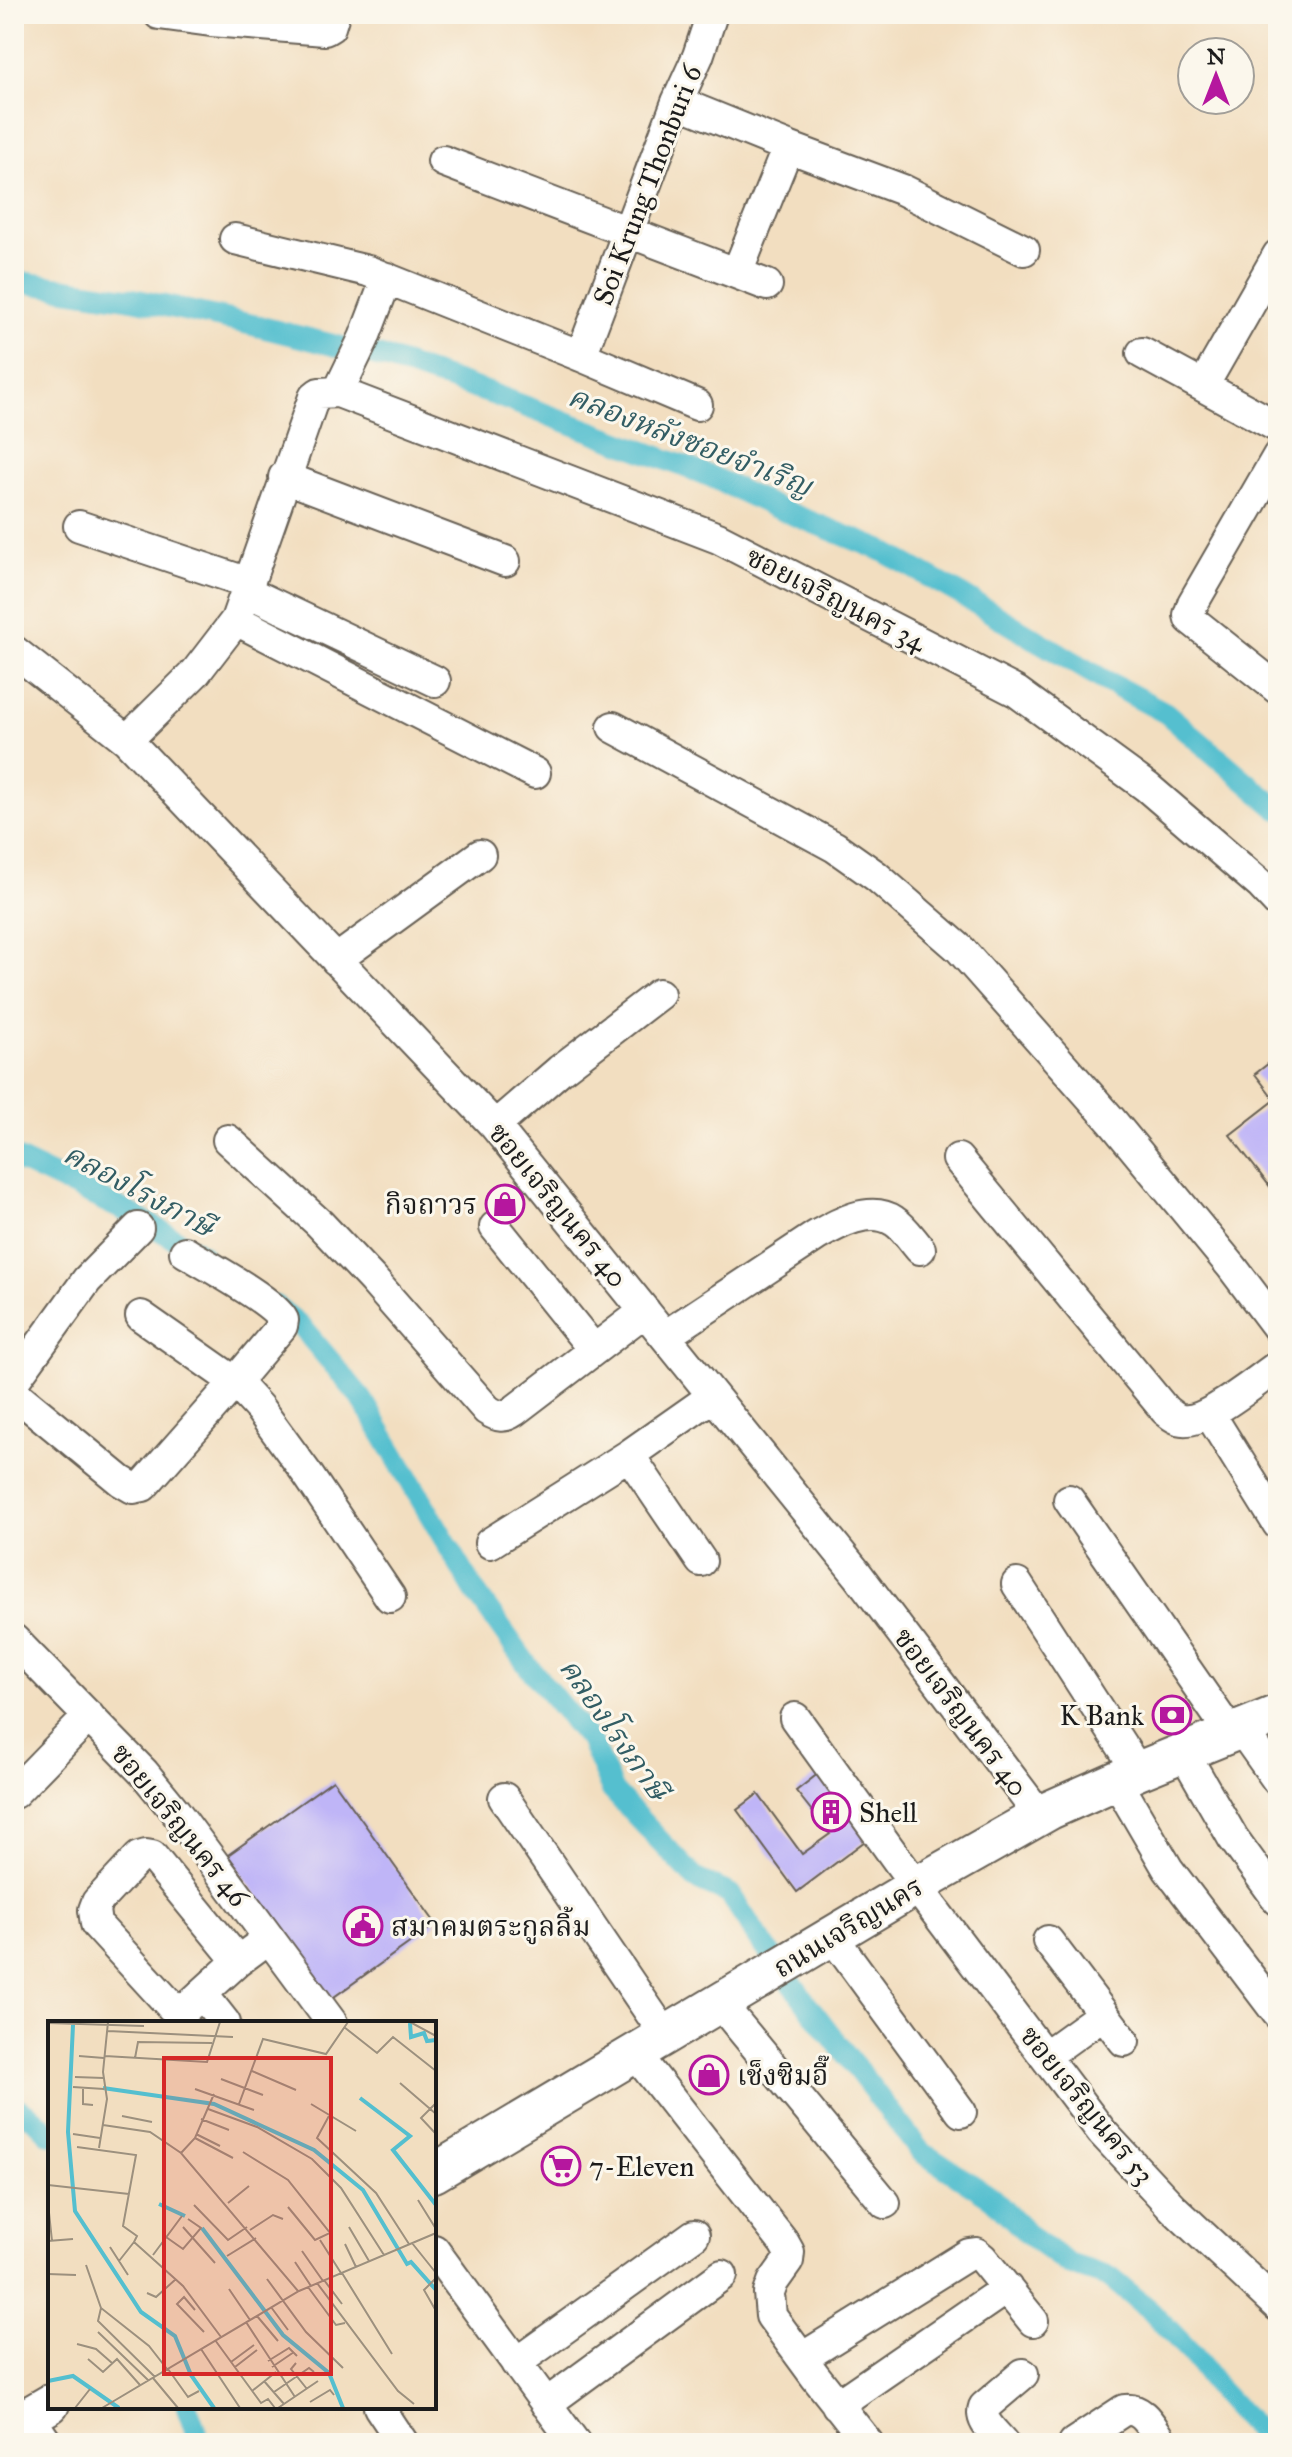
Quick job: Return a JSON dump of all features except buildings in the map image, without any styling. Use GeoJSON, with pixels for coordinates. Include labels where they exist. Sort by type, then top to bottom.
{"type":"FeatureCollection","features":[{"type":"Feature","properties":{"kind":"main road","name":"ถนนเจริญนคร"},"geometry":{"type":"LineString","coordinates":[[436,2168],[1040,1816],[1127,1775],[1278,1714]]}},
{"type":"Feature","properties":{"kind":"street"},"geometry":{"type":"LineString","coordinates":[[159,14],[325,30],[330,27],[334,14]]}},
{"type":"Feature","properties":{"kind":"street","name":"Soi Krung Thonburi 6"},"geometry":{"type":"LineString","coordinates":[[581,356],[712,14]]}},
{"type":"Feature","properties":{"kind":"street"},"geometry":{"type":"LineString","coordinates":[[677,102],[903,190],[1024,250]]}},
{"type":"Feature","properties":{"kind":"street"},"geometry":{"type":"LineString","coordinates":[[737,273],[788,147]]}},
{"type":"Feature","properties":{"kind":"street"},"geometry":{"type":"LineString","coordinates":[[443,161],[767,285]]}},
{"type":"Feature","properties":{"kind":"street"},"geometry":{"type":"LineString","coordinates":[[235,239],[368,271],[697,405]]}},
{"type":"Feature","properties":{"kind":"street"},"geometry":{"type":"LineString","coordinates":[[1203,386],[1278,255]]}},
{"type":"Feature","properties":{"kind":"street"},"geometry":{"type":"LineString","coordinates":[[127,740],[196,672],[236,620],[314,397],[319,393],[338,392],[359,350],[387,278]]}},
{"type":"Feature","properties":{"kind":"street"},"geometry":{"type":"LineString","coordinates":[[1142,353],[1278,427]]}},
{"type":"Feature","properties":{"kind":"street","name":"ซอยเจริญนคร 34"},"geometry":{"type":"LineString","coordinates":[[338,392],[718,538],[1017,692],[1147,787],[1278,903]]}},
{"type":"Feature","properties":{"kind":"street"},"geometry":{"type":"LineString","coordinates":[[1278,456],[1189,615],[1190,619],[1278,689]]}},
{"type":"Feature","properties":{"kind":"street"},"geometry":{"type":"LineString","coordinates":[[284,477],[505,561]]}},
{"type":"Feature","properties":{"kind":"street"},"geometry":{"type":"LineString","coordinates":[[79,526],[247,587],[435,681]]}},
{"type":"Feature","properties":{"kind":"street"},"geometry":{"type":"LineString","coordinates":[[236,620],[535,773]]}},
{"type":"Feature","properties":{"kind":"street","name":"ซอยเจริญนคร 40"},"geometry":{"type":"LineString","coordinates":[[14,651],[127,740],[495,1126],[858,1575],[1040,1816]]}},
{"type":"Feature","properties":{"kind":"street"},"geometry":{"type":"LineString","coordinates":[[613,727],[835,847],[876,876],[960,949],[1111,1120],[1278,1328]]}},
{"type":"Feature","properties":{"kind":"street"},"geometry":{"type":"LineString","coordinates":[[336,960],[480,855]]}},
{"type":"Feature","properties":{"kind":"street"},"geometry":{"type":"LineString","coordinates":[[495,1126],[560,1070],[659,994]]}},
{"type":"Feature","properties":{"kind":"street"},"geometry":{"type":"LineString","coordinates":[[228,1140],[319,1223],[487,1410],[496,1416],[506,1416],[645,1311]]}},
{"type":"Feature","properties":{"kind":"street"},"geometry":{"type":"LineString","coordinates":[[958,1159],[1173,1417],[1192,1420],[1209,1413],[1278,1366]]}},
{"type":"Feature","properties":{"kind":"street"},"geometry":{"type":"LineString","coordinates":[[665,1336],[842,1221],[881,1216],[893,1220],[920,1249]]}},
{"type":"Feature","properties":{"kind":"street"},"geometry":{"type":"LineString","coordinates":[[495,1227],[594,1350]]}},
{"type":"Feature","properties":{"kind":"street"},"geometry":{"type":"LineString","coordinates":[[14,1381],[87,1280],[138,1228]]}},
{"type":"Feature","properties":{"kind":"street"},"geometry":{"type":"LineString","coordinates":[[14,1393],[121,1481],[133,1488],[143,1486],[282,1326],[282,1315],[242,1286],[185,1252]]}},
{"type":"Feature","properties":{"kind":"street"},"geometry":{"type":"LineString","coordinates":[[141,1316],[235,1382],[259,1408],[390,1597]]}},
{"type":"Feature","properties":{"kind":"street"},"geometry":{"type":"LineString","coordinates":[[490,1543],[629,1455],[713,1396]]}},
{"type":"Feature","properties":{"kind":"street"},"geometry":{"type":"LineString","coordinates":[[1209,1413],[1278,1524]]}},
{"type":"Feature","properties":{"kind":"street"},"geometry":{"type":"LineString","coordinates":[[629,1455],[701,1561]]}},
{"type":"Feature","properties":{"kind":"street"},"geometry":{"type":"LineString","coordinates":[[1069,1500],[1237,1732],[1278,1781]]}},
{"type":"Feature","properties":{"kind":"street"},"geometry":{"type":"LineString","coordinates":[[1017,1584],[1127,1775],[1168,1869],[1278,2014]]}},
{"type":"Feature","properties":{"kind":"street","name":"ซอยเจริญนคร 46"},"geometry":{"type":"LineString","coordinates":[[14,1640],[160,1792],[331,2021]]}},
{"type":"Feature","properties":{"kind":"street"},"geometry":{"type":"LineString","coordinates":[[14,1793],[89,1716]]}},
{"type":"Feature","properties":{"kind":"street","name":"ซอยเจริญนคร 53"},"geometry":{"type":"LineString","coordinates":[[795,1718],[916,1886],[1102,2132],[1173,2208],[1278,2306]]}},
{"type":"Feature","properties":{"kind":"street"},"geometry":{"type":"LineString","coordinates":[[1184,1753],[1233,1838],[1278,1900]]}},
{"type":"Feature","properties":{"kind":"street"},"geometry":{"type":"LineString","coordinates":[[504,1798],[650,2044],[784,2243],[789,2252],[788,2261],[769,2293],[771,2316],[868,2443]]}},
{"type":"Feature","properties":{"kind":"street"},"geometry":{"type":"LineString","coordinates":[[238,1961],[152,1856],[139,1857],[97,1902],[94,1910],[96,1924],[172,2007],[184,2010],[238,1961],[269,1938]]}},
{"type":"Feature","properties":{"kind":"street"},"geometry":{"type":"LineString","coordinates":[[832,1936],[961,2112]]}},
{"type":"Feature","properties":{"kind":"street"},"geometry":{"type":"LineString","coordinates":[[1048,1941],[1124,2041]]}},
{"type":"Feature","properties":{"kind":"street"},"geometry":{"type":"LineString","coordinates":[[203,1995],[223,2021]]}},
{"type":"Feature","properties":{"kind":"street"},"geometry":{"type":"LineString","coordinates":[[720,2003],[885,2203]]}},
{"type":"Feature","properties":{"kind":"street"},"geometry":{"type":"LineString","coordinates":[[1045,2056],[1102,2015]]}},
{"type":"Feature","properties":{"kind":"street"},"geometry":{"type":"LineString","coordinates":[[516,2363],[694,2235]]}},
{"type":"Feature","properties":{"kind":"street"},"geometry":{"type":"LineString","coordinates":[[436,2253],[575,2443]]}},
{"type":"Feature","properties":{"kind":"street"},"geometry":{"type":"LineString","coordinates":[[802,2358],[969,2254],[976,2253],[982,2258],[1033,2321]]}},
{"type":"Feature","properties":{"kind":"street"},"geometry":{"type":"LineString","coordinates":[[546,2404],[722,2275]]}},
{"type":"Feature","properties":{"kind":"street"},"geometry":{"type":"LineString","coordinates":[[837,2405],[1007,2288]]}},
{"type":"Feature","properties":{"kind":"street"},"geometry":{"type":"LineString","coordinates":[[1003,2443],[982,2417],[982,2411],[1023,2374]]}},
{"type":"Feature","properties":{"kind":"street"},"geometry":{"type":"LineString","coordinates":[[1074,2443],[1124,2410],[1133,2408],[1141,2412],[1161,2440]]}},
{"type":"Feature","properties":{"kind":"street"},"geometry":{"type":"LineString","coordinates":[[380,2409],[403,2443]]}},
{"type":"Feature","properties":{"kind":"waterway","name":"คลองหลังซอยจำเริญ"},"geometry":{"type":"LineString","coordinates":[[14,281],[133,299],[385,358],[495,395],[712,477],[774,507],[881,550],[1166,713],[1278,809]]}},
{"type":"Feature","properties":{"kind":"waterway","name":"คลองโรงภาษี"},"geometry":{"type":"LineString","coordinates":[[14,1158],[130,1213],[201,1254]]}},
{"type":"Feature","properties":{"kind":"waterway","name":"คลองโรงภาษี"},"geometry":{"type":"LineString","coordinates":[[275,1306],[301,1326],[362,1399],[474,1590],[528,1666],[591,1742],[612,1790],[696,1879],[730,1894],[804,2000],[920,2151],[992,2198],[1029,2235],[1068,2264],[1111,2278],[1151,2311],[1269,2443]]}},
{"type":"Feature","properties":{"kind":"waterway"},"geometry":{"type":"LineString","coordinates":[[14,2106],[35,2119],[48,2132]]}},
{"type":"Feature","properties":{"kind":"waterway"},"geometry":{"type":"LineString","coordinates":[[188,2409],[200,2443]]}},
{"type":"Feature","properties":{"kind":"place","name":"กิจถาวร"},"geometry":{"type":"Point","coordinates":[505,1204]}},
{"type":"Feature","properties":{"kind":"place","name":"K Bank"},"geometry":{"type":"Point","coordinates":[1172,1715]}},
{"type":"Feature","properties":{"kind":"place","name":"Shell"},"geometry":{"type":"Point","coordinates":[831,1812]}},
{"type":"Feature","properties":{"kind":"place","name":"สมาคมตระกูลลิ้ม"},"geometry":{"type":"Point","coordinates":[363,1926]}},
{"type":"Feature","properties":{"kind":"place","name":"เช็งซิมอี๊"},"geometry":{"type":"Point","coordinates":[709,2075]}},
{"type":"Feature","properties":{"kind":"place","name":"7-Eleven"},"geometry":{"type":"Point","coordinates":[561,2166]}}]}
